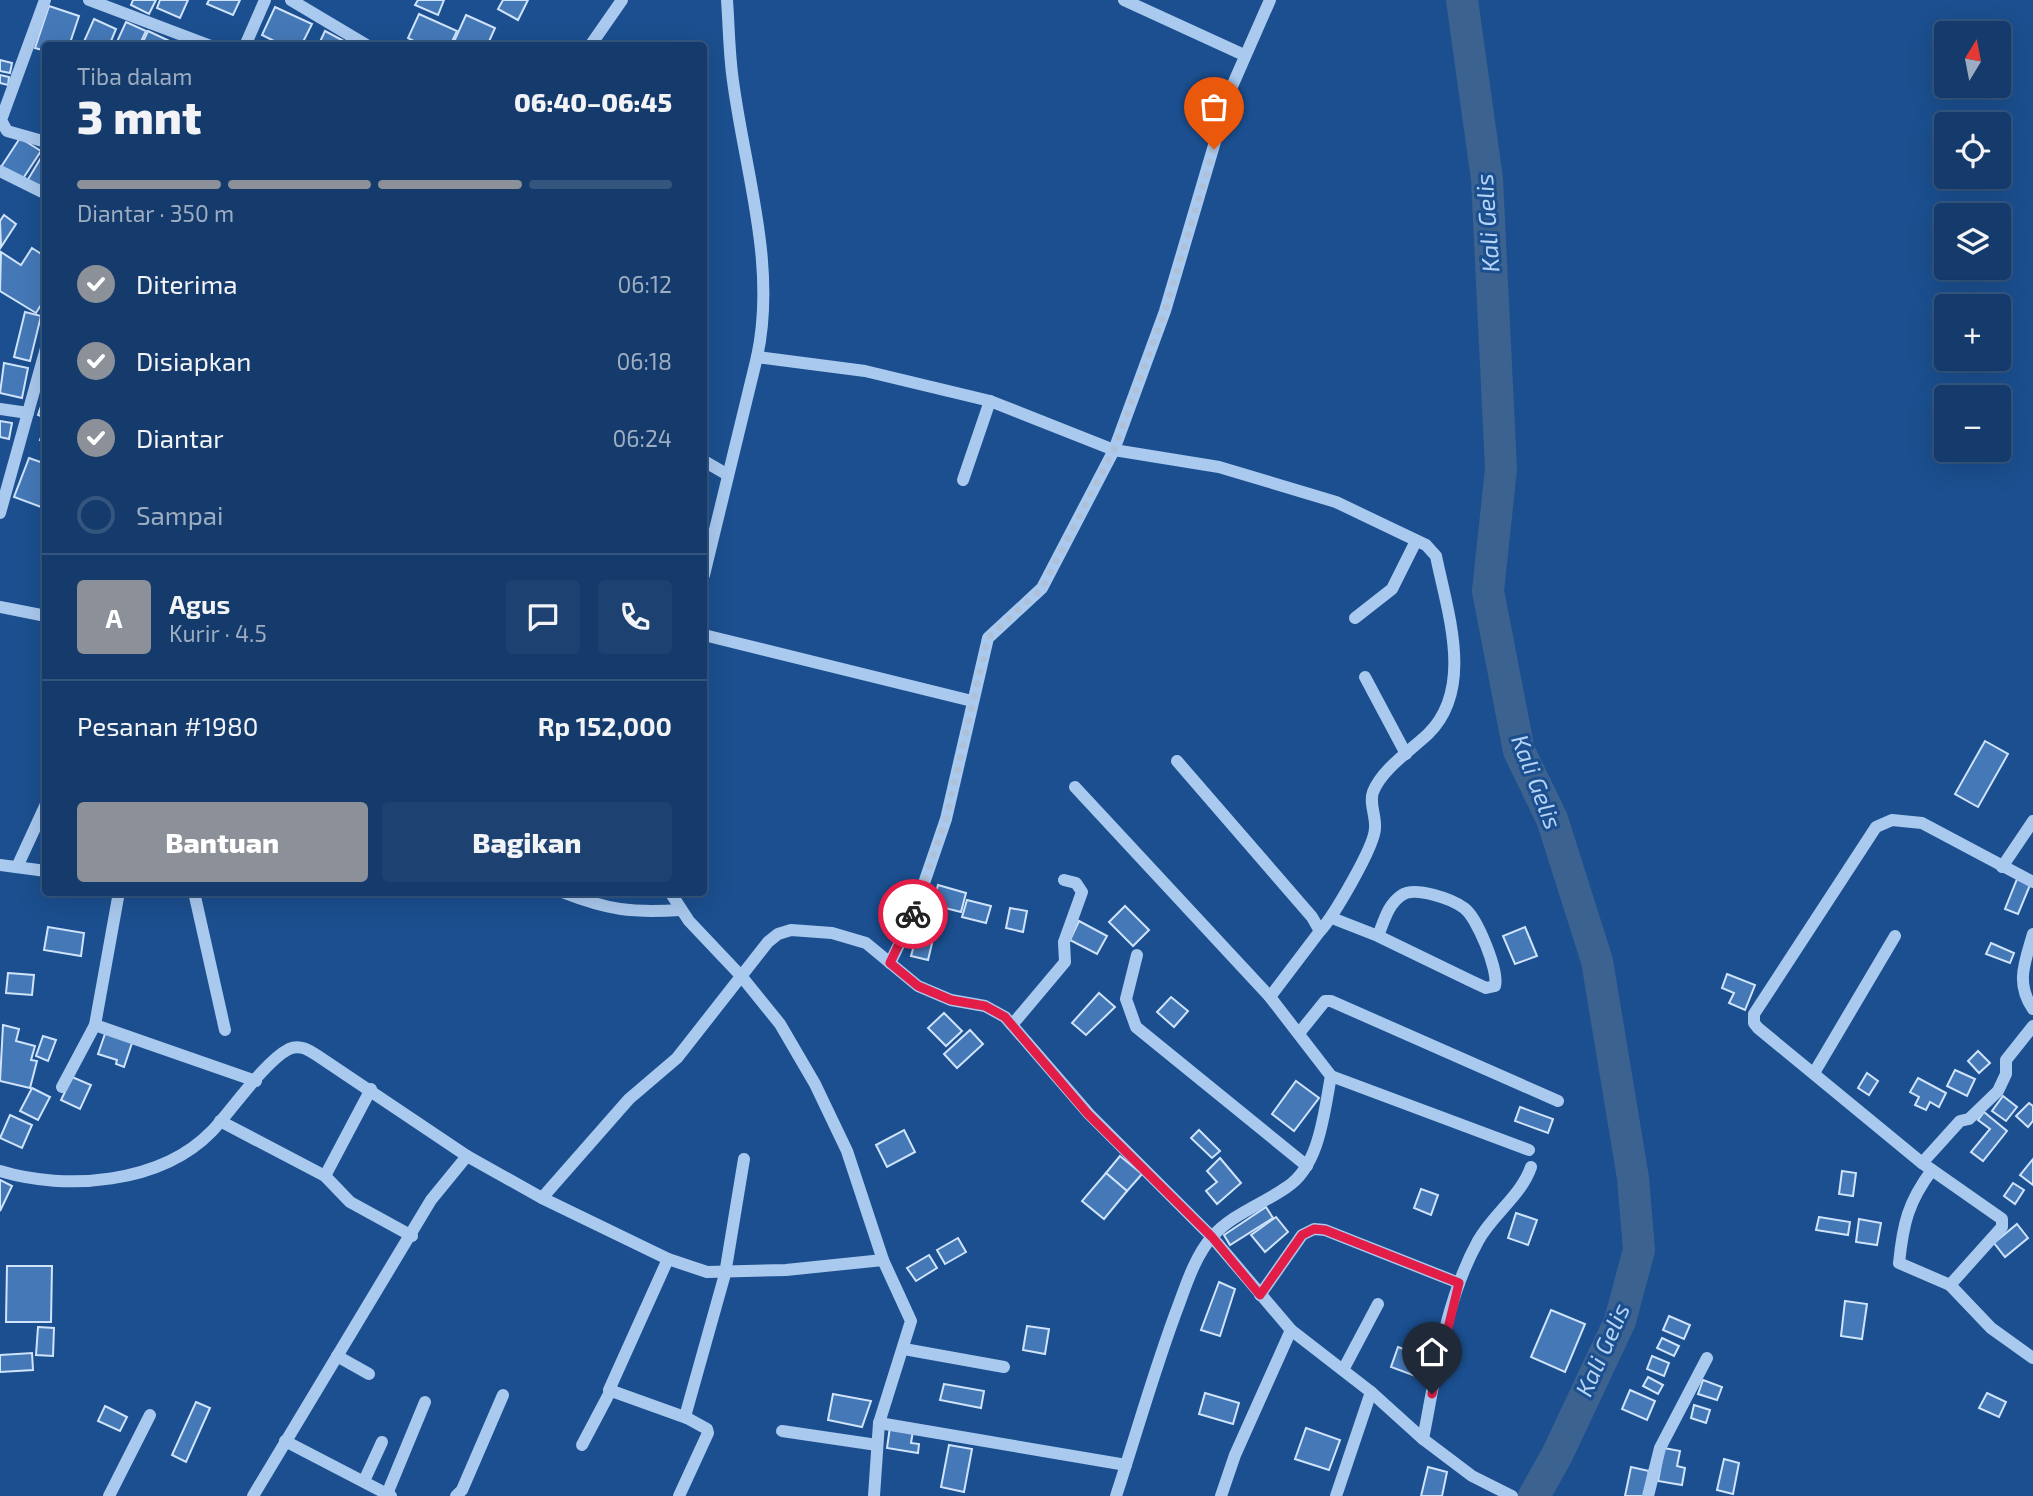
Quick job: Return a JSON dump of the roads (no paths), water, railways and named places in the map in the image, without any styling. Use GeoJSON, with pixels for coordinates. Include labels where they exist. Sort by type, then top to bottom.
{"type":"FeatureCollection","features":[{"type":"Feature","properties":{"kind":"street"},"geometry":{"type":"LineString","coordinates":[[42,141],[6,131],[1,120],[45,0]]}},
{"type":"Feature","properties":{"kind":"street"},"geometry":{"type":"LineString","coordinates":[[89,0],[200,42]]}},
{"type":"Feature","properties":{"kind":"street"},"geometry":{"type":"LineString","coordinates":[[247,42],[265,0]]}},
{"type":"Feature","properties":{"kind":"street"},"geometry":{"type":"LineString","coordinates":[[291,0],[361,42]]}},
{"type":"Feature","properties":{"kind":"street"},"geometry":{"type":"LineString","coordinates":[[592,42],[606,18],[622,0]]}},
{"type":"Feature","properties":{"kind":"street"},"geometry":{"type":"LineString","coordinates":[[707,562],[764,327],[766,286],[732,79],[727,0]]}},
{"type":"Feature","properties":{"kind":"street"},"geometry":{"type":"LineString","coordinates":[[1124,0],[1244,55]]}},
{"type":"Feature","properties":{"kind":"street"},"geometry":{"type":"LineString","coordinates":[[890,963],[912,918],[946,819],[988,638],[1042,588],[1114,450],[1165,311],[1230,91],[1270,0]]}},
{"type":"Feature","properties":{"kind":"street"},"geometry":{"type":"LineString","coordinates":[[0,171],[42,192]]}},
{"type":"Feature","properties":{"kind":"street"},"geometry":{"type":"LineString","coordinates":[[757,357],[865,370],[990,401],[1114,450],[1219,467],[1284,486],[1336,502],[1416,541],[1436,556],[1454,647],[1454,673],[1439,722],[1378,780],[1371,796],[1376,831],[1332,918],[1270,997]]}},
{"type":"Feature","properties":{"kind":"street"},"geometry":{"type":"LineString","coordinates":[[0,513],[42,362]]}},
{"type":"Feature","properties":{"kind":"street"},"geometry":{"type":"LineString","coordinates":[[963,480],[990,401]]}},
{"type":"Feature","properties":{"kind":"street"},"geometry":{"type":"LineString","coordinates":[[0,410],[28,413]]}},
{"type":"Feature","properties":{"kind":"street"},"geometry":{"type":"LineString","coordinates":[[707,463],[728,475]]}},
{"type":"Feature","properties":{"kind":"street"},"geometry":{"type":"LineString","coordinates":[[1355,618],[1392,589],[1416,541]]}},
{"type":"Feature","properties":{"kind":"street"},"geometry":{"type":"LineString","coordinates":[[0,607],[42,615]]}},
{"type":"Feature","properties":{"kind":"street"},"geometry":{"type":"LineString","coordinates":[[707,636],[972,701]]}},
{"type":"Feature","properties":{"kind":"street"},"geometry":{"type":"LineString","coordinates":[[1365,677],[1406,754]]}},
{"type":"Feature","properties":{"kind":"street"},"geometry":{"type":"LineString","coordinates":[[1177,761],[1312,917],[1320,931]]}},
{"type":"Feature","properties":{"kind":"street"},"geometry":{"type":"LineString","coordinates":[[1075,787],[1270,997],[1300,1032],[1331,1076],[1529,1150]]}},
{"type":"Feature","properties":{"kind":"street"},"geometry":{"type":"LineString","coordinates":[[17,867],[42,813]]}},
{"type":"Feature","properties":{"kind":"street"},"geometry":{"type":"LineString","coordinates":[[1950,1285],[2004,1223],[2002,1219],[1927,1167],[1758,1028],[1754,1023],[1754,1014],[1876,827],[1892,820],[1922,823],[2033,882]]}},
{"type":"Feature","properties":{"kind":"street"},"geometry":{"type":"LineString","coordinates":[[2002,867],[2033,821]]}},
{"type":"Feature","properties":{"kind":"street"},"geometry":{"type":"LineString","coordinates":[[0,865],[42,870]]}},
{"type":"Feature","properties":{"kind":"street"},"geometry":{"type":"LineString","coordinates":[[1012,1025],[1063,969],[1064,942],[1082,892],[1076,883],[1064,880]]}},
{"type":"Feature","properties":{"kind":"street"},"geometry":{"type":"LineString","coordinates":[[1332,918],[1378,936],[1486,988],[1495,986],[1495,968],[1475,923],[1469,912],[1457,904],[1418,892],[1406,892],[1392,904],[1378,936]]}},
{"type":"Feature","properties":{"kind":"street"},"geometry":{"type":"LineString","coordinates":[[62,1087],[95,1025],[118,896]]}},
{"type":"Feature","properties":{"kind":"street"},"geometry":{"type":"LineString","coordinates":[[195,896],[225,1030]]}},
{"type":"Feature","properties":{"kind":"street"},"geometry":{"type":"LineString","coordinates":[[572,896],[597,906],[634,913],[680,910]]}},
{"type":"Feature","properties":{"kind":"street"},"geometry":{"type":"LineString","coordinates":[[672,896],[680,910],[716,953],[742,977],[780,1024],[815,1084],[847,1151],[883,1260],[911,1321],[878,1423],[874,1496]]}},
{"type":"Feature","properties":{"kind":"street"},"geometry":{"type":"LineString","coordinates":[[542,1198],[629,1099],[677,1058],[768,942],[778,934],[790,930],[832,933],[866,943],[918,986],[951,1000],[985,1006],[1012,1025],[1088,1114],[1212,1237],[1291,1330],[1472,1476],[1513,1496]]}},
{"type":"Feature","properties":{"kind":"street"},"geometry":{"type":"LineString","coordinates":[[2033,933],[2021,975],[2024,996],[2033,1009]]}},
{"type":"Feature","properties":{"kind":"street"},"geometry":{"type":"LineString","coordinates":[[1814,1073],[1895,936]]}},
{"type":"Feature","properties":{"kind":"street"},"geometry":{"type":"LineString","coordinates":[[1137,956],[1126,999],[1136,1027],[1307,1166]]}},
{"type":"Feature","properties":{"kind":"street"},"geometry":{"type":"LineString","coordinates":[[1300,1032],[1325,1001],[1331,1001],[1558,1101]]}},
{"type":"Feature","properties":{"kind":"street"},"geometry":{"type":"LineString","coordinates":[[95,1025],[256,1080]]}},
{"type":"Feature","properties":{"kind":"street"},"geometry":{"type":"LineString","coordinates":[[2033,1026],[2006,1060],[2006,1074],[1998,1091],[1969,1119],[1959,1121],[1927,1167],[1906,1216],[1899,1263],[1950,1285],[1991,1328],[2033,1358]]}},
{"type":"Feature","properties":{"kind":"street"},"geometry":{"type":"LineString","coordinates":[[0,1171],[30,1180],[86,1183],[152,1168],[209,1133],[285,1051],[303,1048],[414,1117],[441,1141],[542,1198],[667,1259],[707,1272],[725,1273],[883,1260]]}},
{"type":"Feature","properties":{"kind":"street"},"geometry":{"type":"LineString","coordinates":[[1115,1496],[1191,1271],[1212,1237],[1247,1210],[1289,1186],[1307,1166],[1319,1132],[1331,1076]]}},
{"type":"Feature","properties":{"kind":"street"},"geometry":{"type":"LineString","coordinates":[[324,1176],[371,1089]]}},
{"type":"Feature","properties":{"kind":"street"},"geometry":{"type":"LineString","coordinates":[[220,1121],[324,1176],[350,1202],[412,1236]]}},
{"type":"Feature","properties":{"kind":"street"},"geometry":{"type":"LineString","coordinates":[[253,1496],[412,1236],[431,1200],[467,1156]]}},
{"type":"Feature","properties":{"kind":"street"},"geometry":{"type":"LineString","coordinates":[[687,1418],[690,1391],[725,1273],[744,1159]]}},
{"type":"Feature","properties":{"kind":"street"},"geometry":{"type":"LineString","coordinates":[[1423,1439],[1440,1349],[1459,1283],[1479,1239],[1527,1180],[1531,1167]]}},
{"type":"Feature","properties":{"kind":"street"},"geometry":{"type":"LineString","coordinates":[[1260,1295],[1302,1235],[1314,1229],[1325,1230],[1459,1283]]}},
{"type":"Feature","properties":{"kind":"street"},"geometry":{"type":"LineString","coordinates":[[582,1445],[610,1392],[609,1386],[667,1259]]}},
{"type":"Feature","properties":{"kind":"street"},"geometry":{"type":"LineString","coordinates":[[1343,1370],[1378,1304]]}},
{"type":"Feature","properties":{"kind":"street"},"geometry":{"type":"LineString","coordinates":[[1222,1496],[1235,1455],[1291,1330]]}},
{"type":"Feature","properties":{"kind":"street"},"geometry":{"type":"LineString","coordinates":[[904,1349],[1004,1367]]}},
{"type":"Feature","properties":{"kind":"street"},"geometry":{"type":"LineString","coordinates":[[337,1356],[369,1374]]}},
{"type":"Feature","properties":{"kind":"street"},"geometry":{"type":"LineString","coordinates":[[1648,1496],[1660,1448],[1707,1358]]}},
{"type":"Feature","properties":{"kind":"street"},"geometry":{"type":"LineString","coordinates":[[610,1392],[687,1418],[707,1429],[708,1433],[680,1496]]}},
{"type":"Feature","properties":{"kind":"street"},"geometry":{"type":"LineString","coordinates":[[1336,1496],[1371,1392]]}},
{"type":"Feature","properties":{"kind":"street"},"geometry":{"type":"LineString","coordinates":[[456,1496],[462,1490],[503,1395]]}},
{"type":"Feature","properties":{"kind":"street"},"geometry":{"type":"LineString","coordinates":[[285,1441],[389,1495],[425,1402]]}},
{"type":"Feature","properties":{"kind":"street"},"geometry":{"type":"LineString","coordinates":[[109,1496],[150,1415]]}},
{"type":"Feature","properties":{"kind":"street"},"geometry":{"type":"LineString","coordinates":[[878,1423],[1126,1465]]}},
{"type":"Feature","properties":{"kind":"street"},"geometry":{"type":"LineString","coordinates":[[782,1431],[877,1445]]}},
{"type":"Feature","properties":{"kind":"street"},"geometry":{"type":"LineString","coordinates":[[364,1481],[382,1442]]}},
{"type":"Feature","properties":{"kind":"waterway","name":"Kali Gelis"},"geometry":{"type":"LineString","coordinates":[[1462,0],[1487,179],[1501,469],[1488,591],[1519,751],[1552,819],[1597,961],[1633,1178],[1639,1250],[1620,1321],[1557,1455],[1534,1496]]}}]}
